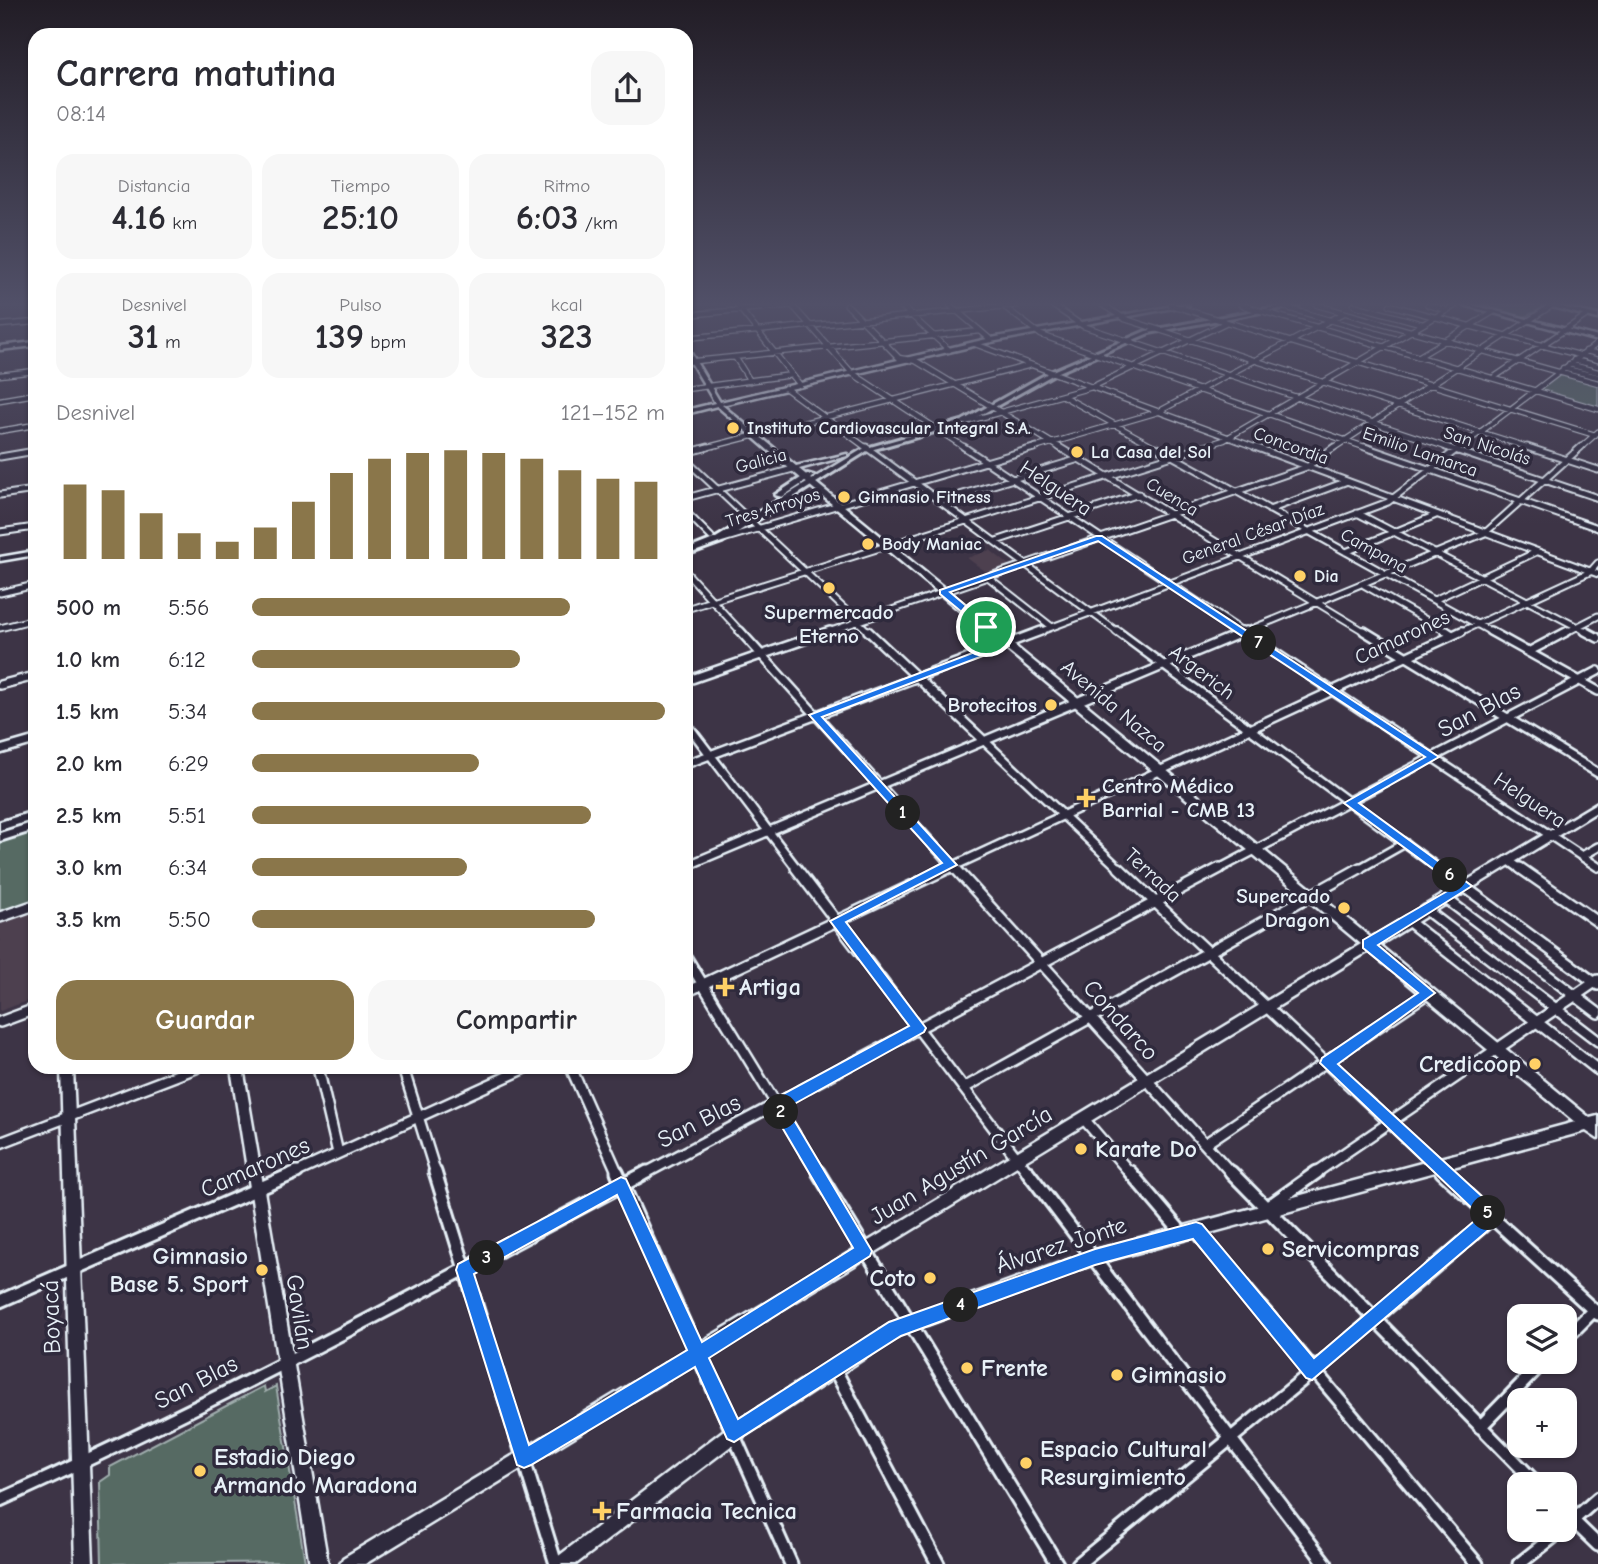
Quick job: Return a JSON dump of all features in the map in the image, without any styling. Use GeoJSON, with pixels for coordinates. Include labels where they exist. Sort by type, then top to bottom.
{"type":"FeatureCollection","features":[{"type":"Feature","properties":{"kind":"main road"},"geometry":{"type":"LineString","coordinates":[[934,428],[989,405],[1038,378]]}},
{"type":"Feature","properties":{"kind":"main road"},"geometry":{"type":"LineString","coordinates":[[808,481],[845,455],[934,428],[964,422],[989,405]]}},
{"type":"Feature","properties":{"kind":"main road"},"geometry":{"type":"LineString","coordinates":[[693,550],[866,447]]}},
{"type":"Feature","properties":{"kind":"main road"},"geometry":{"type":"LineString","coordinates":[[693,545],[715,539]]}},
{"type":"Feature","properties":{"kind":"main road"},"geometry":{"type":"LineString","coordinates":[[0,827],[28,817]]}},
{"type":"Feature","properties":{"kind":"main road"},"geometry":{"type":"LineString","coordinates":[[0,837],[28,828]]}},
{"type":"Feature","properties":{"kind":"street","name":"Avenida Nazca"},"geometry":{"type":"LineString","coordinates":[[701,378],[718,405],[793,469],[1594,1127]]}},
{"type":"Feature","properties":{"kind":"street"},"geometry":{"type":"LineString","coordinates":[[693,388],[775,378]]}},
{"type":"Feature","properties":{"kind":"street"},"geometry":{"type":"LineString","coordinates":[[794,378],[800,385]]}},
{"type":"Feature","properties":{"kind":"street"},"geometry":{"type":"LineString","coordinates":[[693,410],[830,378]]}},
{"type":"Feature","properties":{"kind":"street","name":"Helguera"},"geometry":{"type":"LineString","coordinates":[[859,378],[1598,867]]}},
{"type":"Feature","properties":{"kind":"street","name":"Cuenca"},"geometry":{"type":"LineString","coordinates":[[944,378],[1241,555],[1598,773]]}},
{"type":"Feature","properties":{"kind":"street"},"geometry":{"type":"LineString","coordinates":[[693,451],[982,378]]}},
{"type":"Feature","properties":{"kind":"street","name":"Concordia"},"geometry":{"type":"LineString","coordinates":[[1066,378],[1598,575]]}},
{"type":"Feature","properties":{"kind":"street"},"geometry":{"type":"LineString","coordinates":[[964,422],[1063,396],[1110,378]]}},
{"type":"Feature","properties":{"kind":"street","name":"Emilio Lamarca"},"geometry":{"type":"LineString","coordinates":[[1164,378],[1598,528]]}},
{"type":"Feature","properties":{"kind":"street","name":"Tres Arroyos"},"geometry":{"type":"LineString","coordinates":[[715,539],[758,529],[1158,412],[1222,378]]}},
{"type":"Feature","properties":{"kind":"street","name":"San Nicolás"},"geometry":{"type":"LineString","coordinates":[[1237,378],[1598,498]]}},
{"type":"Feature","properties":{"kind":"street"},"geometry":{"type":"LineString","coordinates":[[1308,378],[1598,470]]}},
{"type":"Feature","properties":{"kind":"street"},"geometry":{"type":"LineString","coordinates":[[693,608],[1229,438],[1331,378]]}},
{"type":"Feature","properties":{"kind":"street"},"geometry":{"type":"LineString","coordinates":[[1405,378],[1597,434]]}},
{"type":"Feature","properties":{"kind":"street"},"geometry":{"type":"LineString","coordinates":[[693,678],[1307,467],[1440,378]]}},
{"type":"Feature","properties":{"kind":"street"},"geometry":{"type":"LineString","coordinates":[[1489,378],[1598,409]]}},
{"type":"Feature","properties":{"kind":"street","name":"General César Díaz"},"geometry":{"type":"LineString","coordinates":[[693,761],[1393,499],[1550,378]]}},
{"type":"Feature","properties":{"kind":"street"},"geometry":{"type":"LineString","coordinates":[[1580,378],[1598,383]]}},
{"type":"Feature","properties":{"kind":"street","name":"Argerich"},"geometry":{"type":"LineString","coordinates":[[785,388],[1597,983]]}},
{"type":"Feature","properties":{"kind":"street"},"geometry":{"type":"LineString","coordinates":[[0,400],[28,395]]}},
{"type":"Feature","properties":{"kind":"street","name":"Campana"},"geometry":{"type":"LineString","coordinates":[[1063,396],[1598,691]]}},
{"type":"Feature","properties":{"kind":"street"},"geometry":{"type":"LineString","coordinates":[[0,430],[28,426]]}},
{"type":"Feature","properties":{"kind":"street"},"geometry":{"type":"LineString","coordinates":[[693,863],[876,784],[1485,533],[1597,434]]}},
{"type":"Feature","properties":{"kind":"street"},"geometry":{"type":"LineString","coordinates":[[0,457],[28,452]]}},
{"type":"Feature","properties":{"kind":"street","name":"Galicia"},"geometry":{"type":"LineString","coordinates":[[693,496],[845,455]]}},
{"type":"Feature","properties":{"kind":"street"},"geometry":{"type":"LineString","coordinates":[[940,501],[1079,459]]}},
{"type":"Feature","properties":{"kind":"street","name":"Terrada"},"geometry":{"type":"LineString","coordinates":[[693,467],[1435,1166],[1596,1312]]}},
{"type":"Feature","properties":{"kind":"street"},"geometry":{"type":"LineString","coordinates":[[1269,510],[1346,481]]}},
{"type":"Feature","properties":{"kind":"street"},"geometry":{"type":"LineString","coordinates":[[0,495],[28,491]]}},
{"type":"Feature","properties":{"kind":"street"},"geometry":{"type":"LineString","coordinates":[[996,541],[1139,494]]}},
{"type":"Feature","properties":{"kind":"street"},"geometry":{"type":"LineString","coordinates":[[1357,513],[1598,638]]}},
{"type":"Feature","properties":{"kind":"street"},"geometry":{"type":"LineString","coordinates":[[1346,552],[1436,515]]}},
{"type":"Feature","properties":{"kind":"street"},"geometry":{"type":"LineString","coordinates":[[693,519],[715,539]]}},
{"type":"Feature","properties":{"kind":"street"},"geometry":{"type":"LineString","coordinates":[[0,532],[28,528]]}},
{"type":"Feature","properties":{"kind":"street"},"geometry":{"type":"LineString","coordinates":[[1434,600],[1536,552]]}},
{"type":"Feature","properties":{"kind":"street"},"geometry":{"type":"LineString","coordinates":[[0,559],[28,554]]}},
{"type":"Feature","properties":{"kind":"street","name":"Camarones"},"geometry":{"type":"LineString","coordinates":[[693,989],[951,865],[1065,816],[1527,602],[1590,572],[1598,563]]}},
{"type":"Feature","properties":{"kind":"street"},"geometry":{"type":"LineString","coordinates":[[988,577],[1052,627]]}},
{"type":"Feature","properties":{"kind":"street","name":"Condarco"},"geometry":{"type":"LineString","coordinates":[[693,580],[1265,1210],[1370,1319],[1525,1472]]}},
{"type":"Feature","properties":{"kind":"street"},"geometry":{"type":"LineString","coordinates":[[1364,584],[1452,635]]}},
{"type":"Feature","properties":{"kind":"street"},"geometry":{"type":"LineString","coordinates":[[0,593],[28,587]]}},
{"type":"Feature","properties":{"kind":"street"},"geometry":{"type":"LineString","coordinates":[[1528,652],[1598,616]]}},
{"type":"Feature","properties":{"kind":"street"},"geometry":{"type":"LineString","coordinates":[[0,628],[28,621]]}},
{"type":"Feature","properties":{"kind":"street","name":"San Blas"},"geometry":{"type":"LineString","coordinates":[[0,1500],[80,1464],[464,1270],[1040,962],[1350,803],[1598,671]]}},
{"type":"Feature","properties":{"kind":"street"},"geometry":{"type":"LineString","coordinates":[[0,685],[28,678]]}},
{"type":"Feature","properties":{"kind":"street"},"geometry":{"type":"LineString","coordinates":[[693,732],[1326,1564]]}},
{"type":"Feature","properties":{"kind":"street"},"geometry":{"type":"LineString","coordinates":[[0,750],[28,742]]}},
{"type":"Feature","properties":{"kind":"street","name":"Juan Agustín García"},"geometry":{"type":"LineString","coordinates":[[349,1564],[1598,806]]}},
{"type":"Feature","properties":{"kind":"street"},"geometry":{"type":"LineString","coordinates":[[964,1088],[1405,843]]}},
{"type":"Feature","properties":{"kind":"street"},"geometry":{"type":"LineString","coordinates":[[1582,856],[1598,847]]}},
{"type":"Feature","properties":{"kind":"street"},"geometry":{"type":"LineString","coordinates":[[1507,860],[1598,922]]}},
{"type":"Feature","properties":{"kind":"street"},"geometry":{"type":"LineString","coordinates":[[1445,898],[1598,1013]]}},
{"type":"Feature","properties":{"kind":"street"},"geometry":{"type":"LineString","coordinates":[[0,917],[28,907]]}},
{"type":"Feature","properties":{"kind":"street"},"geometry":{"type":"LineString","coordinates":[[1426,910],[1598,1041]]}},
{"type":"Feature","properties":{"kind":"street"},"geometry":{"type":"LineString","coordinates":[[1408,921],[1598,1070]]}},
{"type":"Feature","properties":{"kind":"street"},"geometry":{"type":"LineString","coordinates":[[693,968],[1057,1564]]}},
{"type":"Feature","properties":{"kind":"street"},"geometry":{"type":"LineString","coordinates":[[1265,1210],[1555,1007],[1597,983]]}},
{"type":"Feature","properties":{"kind":"street"},"geometry":{"type":"LineString","coordinates":[[1205,1144],[1428,993]]}},
{"type":"Feature","properties":{"kind":"street"},"geometry":{"type":"LineString","coordinates":[[0,1022],[28,1012]]}},
{"type":"Feature","properties":{"kind":"street","name":"Boyacá"},"geometry":{"type":"LineString","coordinates":[[67,1074],[83,1564]]}},
{"type":"Feature","properties":{"kind":"street"},"geometry":{"type":"LineString","coordinates":[[0,1143],[69,1119],[181,1074]]}},
{"type":"Feature","properties":{"kind":"street","name":"Gavilán"},"geometry":{"type":"LineString","coordinates":[[238,1074],[319,1564]]}},
{"type":"Feature","properties":{"kind":"street"},"geometry":{"type":"LineString","coordinates":[[319,1074],[338,1153]]}},
{"type":"Feature","properties":{"kind":"street"},"geometry":{"type":"LineString","coordinates":[[405,1074],[556,1564]]}},
{"type":"Feature","properties":{"kind":"street","name":"Camarones"},"geometry":{"type":"LineString","coordinates":[[0,1301],[72,1272],[513,1074]]}},
{"type":"Feature","properties":{"kind":"street"},"geometry":{"type":"LineString","coordinates":[[574,1074],[790,1564]]}},
{"type":"Feature","properties":{"kind":"street"},"geometry":{"type":"LineString","coordinates":[[1083,1118],[1189,1231],[1477,1564]]}},
{"type":"Feature","properties":{"kind":"street","name":"Álvarez Jonte"},"geometry":{"type":"LineString","coordinates":[[562,1564],[734,1433],[890,1331],[1095,1257],[1265,1210],[1594,1127]]}},
{"type":"Feature","properties":{"kind":"street"},"geometry":{"type":"LineString","coordinates":[[1078,1564],[1493,1217]]}},
{"type":"Feature","properties":{"kind":"street"},"geometry":{"type":"LineString","coordinates":[[1577,1329],[1596,1312]]}},
{"type":"Feature","properties":{"kind":"street"},"geometry":{"type":"LineString","coordinates":[[833,1366],[938,1564]]}},
{"type":"Feature","properties":{"kind":"street"},"geometry":{"type":"LineString","coordinates":[[1480,1427],[1531,1374]]}},
{"type":"Feature","properties":{"kind":"street"},"geometry":{"type":"LineString","coordinates":[[1577,1514],[1598,1498]]}},
{"type":"Feature","properties":{"kind":"street"},"geometry":{"type":"LineString","coordinates":[[1577,1530],[1598,1545]]}},
{"type":"Feature","properties":{"kind":"street"},"geometry":{"type":"LineString","coordinates":[[1519,1564],[1544,1542]]}},
{"type":"Feature","properties":{"kind":"shaded area"},"geometry":{"type":"Polygon","coordinates":[[[990,550],[1011,566],[989,574],[967,558],[990,550]]]}},
{"type":"Feature","properties":{"kind":"shaded area"},"geometry":{"type":"Polygon","coordinates":[[[28,914],[28,1001],[0,1011],[0,924],[28,914]]]}},
{"type":"Feature","properties":{"kind":"green space"},"geometry":{"type":"Polygon","coordinates":[[[1556,378],[1573,378],[1598,384],[1598,407],[1540,390],[1556,378]]]}},
{"type":"Feature","properties":{"kind":"green space"},"geometry":{"type":"Polygon","coordinates":[[[28,830],[28,903],[0,913],[0,839],[28,830]]]}},
{"type":"Feature","properties":{"kind":"green space","name":"Estadio Diego Armando Maradona"},"geometry":{"type":"Polygon","coordinates":[[[264,1386],[265,1392],[276,1386],[305,1562],[102,1564],[100,1482],[110,1475],[110,1467],[264,1386]]]}},
{"type":"Feature","properties":{"kind":"place","name":"Instituto Cardiovascular Integral S.A."},"geometry":{"type":"Point","coordinates":[733,428]}},
{"type":"Feature","properties":{"kind":"place","name":"La Casa del Sol"},"geometry":{"type":"Point","coordinates":[1077,452]}},
{"type":"Feature","properties":{"kind":"place","name":"Gimnasio Fitness"},"geometry":{"type":"Point","coordinates":[844,497]}},
{"type":"Feature","properties":{"kind":"place","name":"Body Maniac"},"geometry":{"type":"Point","coordinates":[868,544]}},
{"type":"Feature","properties":{"kind":"place","name":"Dia"},"geometry":{"type":"Point","coordinates":[1300,576]}},
{"type":"Feature","properties":{"kind":"place","name":"Supermercado Eterno"},"geometry":{"type":"Point","coordinates":[829,588]}},
{"type":"Feature","properties":{"kind":"place","name":"Brotecitos"},"geometry":{"type":"Point","coordinates":[1051,705]}},
{"type":"Feature","properties":{"kind":"place","name":"Centro Médico Barrial - CMB 13"},"geometry":{"type":"Point","coordinates":[1086,798]}},
{"type":"Feature","properties":{"kind":"place","name":"Supercado Dragon"},"geometry":{"type":"Point","coordinates":[1344,908]}},
{"type":"Feature","properties":{"kind":"place","name":"Artiga"},"geometry":{"type":"Point","coordinates":[725,987]}},
{"type":"Feature","properties":{"kind":"place","name":"Credicoop"},"geometry":{"type":"Point","coordinates":[1535,1064]}},
{"type":"Feature","properties":{"kind":"place","name":"Karate Do"},"geometry":{"type":"Point","coordinates":[1081,1149]}},
{"type":"Feature","properties":{"kind":"place","name":"Servicompras"},"geometry":{"type":"Point","coordinates":[1268,1249]}},
{"type":"Feature","properties":{"kind":"place","name":"Gimnasio Base 5. Sport"},"geometry":{"type":"Point","coordinates":[262,1270]}},
{"type":"Feature","properties":{"kind":"place","name":"Coto"},"geometry":{"type":"Point","coordinates":[930,1278]}},
{"type":"Feature","properties":{"kind":"place","name":"Frente"},"geometry":{"type":"Point","coordinates":[967,1368]}},
{"type":"Feature","properties":{"kind":"place","name":"Gimnasio"},"geometry":{"type":"Point","coordinates":[1117,1375]}},
{"type":"Feature","properties":{"kind":"place","name":"Espacio Cultural Resurgimiento"},"geometry":{"type":"Point","coordinates":[1026,1463]}},
{"type":"Feature","properties":{"kind":"place","name":"Estadio Diego Armando Maradona"},"geometry":{"type":"Point","coordinates":[200,1471]}},
{"type":"Feature","properties":{"kind":"place","name":"Farmacia Tecnica"},"geometry":{"type":"Point","coordinates":[602,1511]}},
{"type":"Feature","properties":{"kind":"route"},"geometry":{"type":"LineString","coordinates":[[986,627],[944,592],[1099,538],[1434,757],[1350,803],[1465,886],[1368,944],[1428,993],[1327,1063],[1493,1217],[1312,1371],[1196,1230],[1095,1257],[895,1329],[833,1366],[734,1433],[698,1354],[524,1459],[464,1270],[621,1185],[698,1354],[864,1251],[777,1105],[919,1028],[837,921],[951,865],[815,715],[1006,644],[986,627]]}}]}
